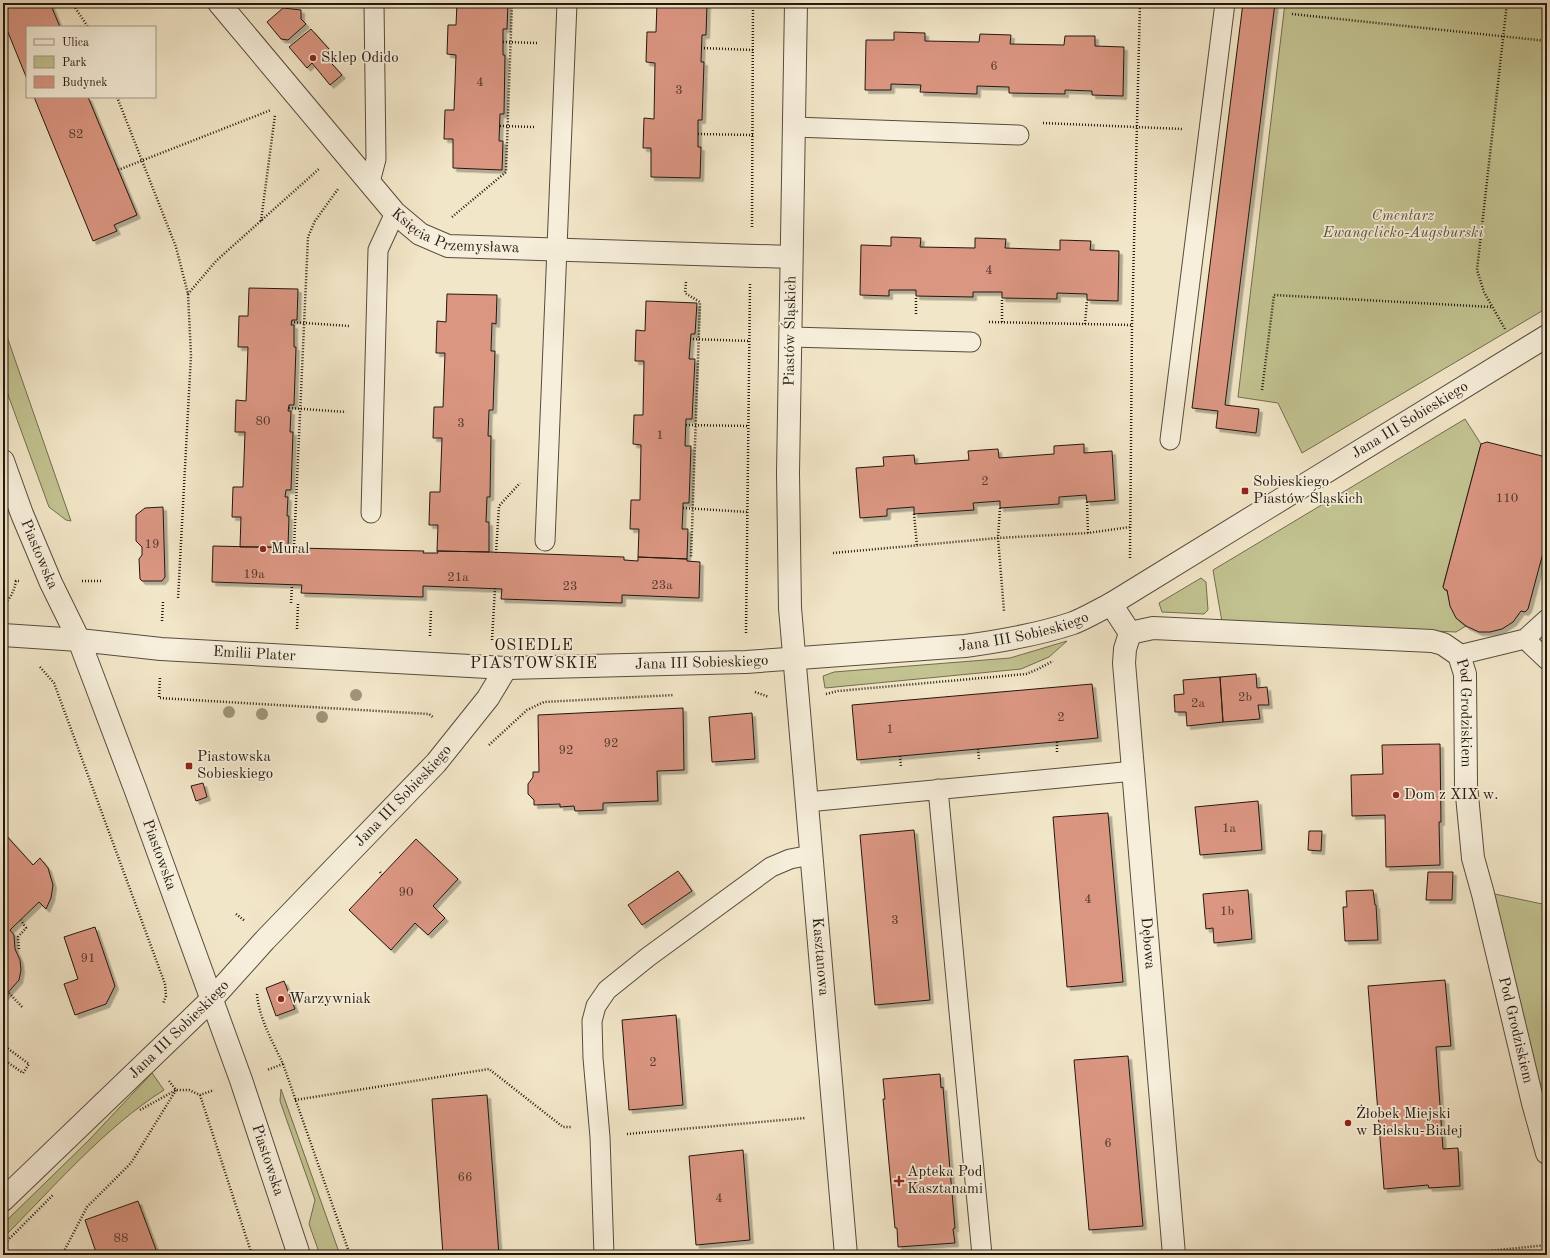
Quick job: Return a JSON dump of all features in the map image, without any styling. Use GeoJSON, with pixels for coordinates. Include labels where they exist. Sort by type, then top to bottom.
{"type":"FeatureCollection","features":[{"type":"Feature","properties":{"kind":"street","name":"Księcia Przemysława"},"geometry":{"type":"LineString","coordinates":[[219,3],[395,212],[420,234],[448,246],[791,257]]}},
{"type":"Feature","properties":{"kind":"street","name":"Piastów Śląskich"},"geometry":{"type":"LineString","coordinates":[[794,658],[790,608],[788,473],[796,3]]}},
{"type":"Feature","properties":{"kind":"street","name":"Jana III Sobieskiego"},"geometry":{"type":"LineString","coordinates":[[3,1200],[211,1000],[265,940],[436,763],[488,698],[506,668],[738,662],[965,646],[998,642],[1073,622],[1111,604],[1547,336]]}},
{"type":"Feature","properties":{"kind":"street","name":"Piastowska"},"geometry":{"type":"LineString","coordinates":[[3,460],[51,583],[79,640],[136,791],[241,1080],[298,1255]]}},
{"type":"Feature","properties":{"kind":"street"},"geometry":{"type":"LineString","coordinates":[[1111,604],[1126,628]]}},
{"type":"Feature","properties":{"kind":"street","name":"Pod Grodziskiem"},"geometry":{"type":"LineString","coordinates":[[1126,628],[1432,641],[1443,644],[1459,655],[1465,674],[1466,785],[1473,858],[1483,894],[1532,1103],[1547,1153]]}},
{"type":"Feature","properties":{"kind":"street","name":"Dębowa"},"geometry":{"type":"LineString","coordinates":[[1126,628],[1124,663],[1174,1255]]}},
{"type":"Feature","properties":{"kind":"street","name":"Emilii Plater"},"geometry":{"type":"LineString","coordinates":[[3,635],[79,640],[162,649],[506,668]]}},
{"type":"Feature","properties":{"kind":"street","name":"Kasztanowa"},"geometry":{"type":"LineString","coordinates":[[794,658],[846,1255]]}},
{"type":"Feature","properties":{"kind":"lane"},"geometry":{"type":"LineString","coordinates":[[370,182],[376,159],[374,3]]}},
{"type":"Feature","properties":{"kind":"lane"},"geometry":{"type":"LineString","coordinates":[[545,542],[567,3]]}},
{"type":"Feature","properties":{"kind":"lane"},"geometry":{"type":"LineString","coordinates":[[1170,440],[1225,3]]}},
{"type":"Feature","properties":{"kind":"lane"},"geometry":{"type":"LineString","coordinates":[[794,127],[1019,134]]}},
{"type":"Feature","properties":{"kind":"lane"},"geometry":{"type":"LineString","coordinates":[[371,513],[378,250],[395,212]]}},
{"type":"Feature","properties":{"kind":"lane"},"geometry":{"type":"LineString","coordinates":[[791,336],[971,342]]}},
{"type":"Feature","properties":{"kind":"lane"},"geometry":{"type":"LineString","coordinates":[[1459,655],[1525,639],[1547,619]]}},
{"type":"Feature","properties":{"kind":"lane"},"geometry":{"type":"LineString","coordinates":[[1525,639],[1547,660]]}},
{"type":"Feature","properties":{"kind":"lane"},"geometry":{"type":"LineString","coordinates":[[807,802],[1134,771]]}},
{"type":"Feature","properties":{"kind":"lane"},"geometry":{"type":"LineString","coordinates":[[938,789],[982,1255]]}},
{"type":"Feature","properties":{"kind":"lane"},"geometry":{"type":"LineString","coordinates":[[604,1255],[600,1132],[593,1058],[592,1021],[596,1006],[607,990],[648,957],[771,867],[790,859],[811,855]]}},
{"type":"Feature","properties":{"kind":"path"},"geometry":{"type":"LineString","coordinates":[[72,3],[87,26]]}},
{"type":"Feature","properties":{"kind":"path"},"geometry":{"type":"LineString","coordinates":[[450,219],[506,172],[512,3]]}},
{"type":"Feature","properties":{"kind":"path"},"geometry":{"type":"LineString","coordinates":[[752,256],[753,3]]}},
{"type":"Feature","properties":{"kind":"path"},"geometry":{"type":"LineString","coordinates":[[1130,566],[1132,317],[1140,3]]}},
{"type":"Feature","properties":{"kind":"path"},"geometry":{"type":"LineString","coordinates":[[1507,3],[1478,270],[1484,292],[1491,307],[1507,332]]}},
{"type":"Feature","properties":{"kind":"path"},"geometry":{"type":"LineString","coordinates":[[1292,14],[1547,41]]}},
{"type":"Feature","properties":{"kind":"path"},"geometry":{"type":"LineString","coordinates":[[503,42],[541,43]]}},
{"type":"Feature","properties":{"kind":"path"},"geometry":{"type":"LineString","coordinates":[[701,48],[753,50]]}},
{"type":"Feature","properties":{"kind":"path"},"geometry":{"type":"LineString","coordinates":[[117,98],[176,247],[188,294],[191,355],[178,599]]}},
{"type":"Feature","properties":{"kind":"path"},"geometry":{"type":"LineString","coordinates":[[118,170],[276,108],[261,221]]}},
{"type":"Feature","properties":{"kind":"path"},"geometry":{"type":"LineString","coordinates":[[500,126],[537,128]]}},
{"type":"Feature","properties":{"kind":"path"},"geometry":{"type":"LineString","coordinates":[[698,134],[753,135]]}},
{"type":"Feature","properties":{"kind":"path"},"geometry":{"type":"LineString","coordinates":[[188,294],[216,261],[341,149]]}},
{"type":"Feature","properties":{"kind":"path"},"geometry":{"type":"LineString","coordinates":[[294,547],[308,237],[315,221],[343,183]]}},
{"type":"Feature","properties":{"kind":"path"},"geometry":{"type":"LineString","coordinates":[[686,280],[685,293],[700,302],[691,558]]}},
{"type":"Feature","properties":{"kind":"path"},"geometry":{"type":"LineString","coordinates":[[746,635],[751,287],[748,281]]}},
{"type":"Feature","properties":{"kind":"path"},"geometry":{"type":"LineString","coordinates":[[1262,390],[1274,295],[1491,307]]}},
{"type":"Feature","properties":{"kind":"path"},"geometry":{"type":"LineString","coordinates":[[916,296],[916,320]]}},
{"type":"Feature","properties":{"kind":"path"},"geometry":{"type":"LineString","coordinates":[[1002,298],[1002,322]]}},
{"type":"Feature","properties":{"kind":"path"},"geometry":{"type":"LineString","coordinates":[[1085,324],[1087,300]]}},
{"type":"Feature","properties":{"kind":"path"},"geometry":{"type":"LineString","coordinates":[[291,322],[376,327]]}},
{"type":"Feature","properties":{"kind":"path"},"geometry":{"type":"LineString","coordinates":[[690,339],[750,341]]}},
{"type":"Feature","properties":{"kind":"path"},"geometry":{"type":"LineString","coordinates":[[289,408],[374,414]]}},
{"type":"Feature","properties":{"kind":"path"},"geometry":{"type":"LineString","coordinates":[[686,425],[749,426]]}},
{"type":"Feature","properties":{"kind":"path"},"geometry":{"type":"LineString","coordinates":[[496,553],[499,506],[524,479]]}},
{"type":"Feature","properties":{"kind":"path"},"geometry":{"type":"LineString","coordinates":[[1086,502],[1088,533]]}},
{"type":"Feature","properties":{"kind":"path"},"geometry":{"type":"LineString","coordinates":[[683,508],[748,512]]}},
{"type":"Feature","properties":{"kind":"path"},"geometry":{"type":"LineString","coordinates":[[1000,508],[998,538],[1004,619]]}},
{"type":"Feature","properties":{"kind":"path"},"geometry":{"type":"LineString","coordinates":[[914,514],[917,546]]}},
{"type":"Feature","properties":{"kind":"path"},"geometry":{"type":"LineString","coordinates":[[833,553],[998,538],[1088,533],[1130,527]]}},
{"type":"Feature","properties":{"kind":"path"},"geometry":{"type":"LineString","coordinates":[[3,606],[9,600],[14,591],[16,581]]}},
{"type":"Feature","properties":{"kind":"path"},"geometry":{"type":"LineString","coordinates":[[291,603],[292,585]]}},
{"type":"Feature","properties":{"kind":"path"},"geometry":{"type":"LineString","coordinates":[[492,644],[495,588]]}},
{"type":"Feature","properties":{"kind":"path"},"geometry":{"type":"LineString","coordinates":[[296,631],[298,603]]}},
{"type":"Feature","properties":{"kind":"path"},"geometry":{"type":"LineString","coordinates":[[430,640],[431,610]]}},
{"type":"Feature","properties":{"kind":"path"},"geometry":{"type":"LineString","coordinates":[[754,691],[772,698],[798,701],[838,691],[1026,674],[1056,658]]}},
{"type":"Feature","properties":{"kind":"path"},"geometry":{"type":"LineString","coordinates":[[37,665],[48,674],[54,683],[165,984],[166,996],[163,1005],[159,1009]]}},
{"type":"Feature","properties":{"kind":"path"},"geometry":{"type":"LineString","coordinates":[[487,747],[527,710],[544,702],[679,694]]}},
{"type":"Feature","properties":{"kind":"path"},"geometry":{"type":"LineString","coordinates":[[159,698],[429,714]]}},
{"type":"Feature","properties":{"kind":"path"},"geometry":{"type":"LineString","coordinates":[[19,949],[18,937],[26,928],[21,920]]}},
{"type":"Feature","properties":{"kind":"path"},"geometry":{"type":"LineString","coordinates":[[258,987],[257,1005],[283,1064],[350,1255]]}},
{"type":"Feature","properties":{"kind":"path"},"geometry":{"type":"LineString","coordinates":[[9,993],[23,1008]]}},
{"type":"Feature","properties":{"kind":"path"},"geometry":{"type":"LineString","coordinates":[[3,1046],[29,1064],[23,1072],[3,1059]]}},
{"type":"Feature","properties":{"kind":"path"},"geometry":{"type":"LineString","coordinates":[[149,1058],[176,1090]]}},
{"type":"Feature","properties":{"kind":"path"},"geometry":{"type":"LineString","coordinates":[[137,1114],[176,1090],[189,1090],[200,1095],[283,1064]]}},
{"type":"Feature","properties":{"kind":"path"},"geometry":{"type":"LineString","coordinates":[[295,1100],[489,1069],[564,1127],[600,1132],[834,1116]]}},
{"type":"Feature","properties":{"kind":"path"},"geometry":{"type":"LineString","coordinates":[[62,1255],[87,1207],[131,1163],[176,1090]]}},
{"type":"Feature","properties":{"kind":"path"},"geometry":{"type":"LineString","coordinates":[[200,1095],[252,1255]]}},
{"type":"Feature","properties":{"kind":"path"},"geometry":{"type":"LineString","coordinates":[[3,1245],[55,1193]]}},
{"type":"Feature","properties":{"kind":"path"},"geometry":{"type":"LineString","coordinates":[[1450,1255],[1547,1245]]}},
{"type":"Feature","properties":{"kind":"green space","name":"Cmentarz Ewangelicko-Augsburski"},"geometry":{"type":"Polygon","coordinates":[[[1285,3],[1547,3],[1547,308],[1302,453],[1278,403],[1238,397],[1285,3]]]}},
{"type":"Feature","properties":{"kind":"green space"},"geometry":{"type":"Polygon","coordinates":[[[3,325],[71,521],[66,520],[49,507],[3,381],[3,325]]]}},
{"type":"Feature","properties":{"kind":"green space"},"geometry":{"type":"Polygon","coordinates":[[[1465,419],[1481,444],[1443,586],[1445,590],[1447,590],[1449,601],[1455,614],[1466,626],[1456,632],[1222,622],[1213,570],[1465,419]]]}},
{"type":"Feature","properties":{"kind":"green space"},"geometry":{"type":"Polygon","coordinates":[[[1201,578],[1206,582],[1208,610],[1204,614],[1162,612],[1159,603],[1201,578]]]}},
{"type":"Feature","properties":{"kind":"green space"},"geometry":{"type":"Polygon","coordinates":[[[1067,641],[1049,657],[1021,669],[825,688],[823,676],[834,672],[1010,658],[1067,641]]]}},
{"type":"Feature","properties":{"kind":"green space"},"geometry":{"type":"Polygon","coordinates":[[[1490,893],[1547,905],[1547,1128],[1490,893]]]}},
{"type":"Feature","properties":{"kind":"green space"},"geometry":{"type":"Polygon","coordinates":[[[152,1073],[164,1090],[142,1105],[100,1140],[3,1238],[3,1224],[89,1140],[152,1073]]]}},
{"type":"Feature","properties":{"kind":"green space"},"geometry":{"type":"Polygon","coordinates":[[[281,1089],[340,1255],[320,1255],[309,1224],[315,1200],[280,1101],[281,1089]]]}},
{"type":"Feature","properties":{"kind":"building"},"geometry":{"type":"Polygon","coordinates":[[[21,3],[27,3],[28,7],[38,3],[50,3],[60,26],[26,26],[26,77],[3,20],[3,10],[21,3]]]}},
{"type":"Feature","properties":{"kind":"building"},"geometry":{"type":"Polygon","coordinates":[[[457,3],[508,3],[507,29],[503,29],[503,55],[505,55],[504,114],[500,114],[499,141],[503,141],[502,170],[453,168],[453,139],[444,139],[445,110],[454,110],[456,55],[447,54],[448,25],[456,25],[457,3]]]}},
{"type":"Feature","properties":{"kind":"building"},"geometry":{"type":"Polygon","coordinates":[[[657,3],[707,3],[706,35],[702,35],[701,62],[704,62],[702,120],[698,120],[698,147],[701,147],[700,178],[651,177],[651,148],[643,148],[644,118],[654,119],[655,63],[646,62],[647,32],[656,32],[657,3]]]}},
{"type":"Feature","properties":{"kind":"building"},"geometry":{"type":"Polygon","coordinates":[[[1243,3],[1275,3],[1225,405],[1259,409],[1256,433],[1216,428],[1218,411],[1192,408],[1243,3]]]}},
{"type":"Feature","properties":{"kind":"building"},"geometry":{"type":"Polygon","coordinates":[[[283,8],[301,10],[301,19],[306,24],[288,40],[281,39],[267,22],[283,8]]]}},
{"type":"Feature","properties":{"kind":"building","name":"Sklep Odido"},"geometry":{"type":"Polygon","coordinates":[[[311,29],[329,49],[323,54],[342,75],[330,85],[312,63],[307,68],[289,47],[311,29]]]}},
{"type":"Feature","properties":{"kind":"building"},"geometry":{"type":"Polygon","coordinates":[[[894,32],[925,33],[925,41],[979,42],[980,34],[1011,35],[1010,44],[1064,45],[1065,36],[1095,36],[1095,46],[1124,47],[1123,96],[1092,95],[1092,91],[1065,90],[1065,94],[1009,93],[1009,87],[977,86],[977,94],[920,92],[921,85],[891,84],[891,90],[865,90],[866,40],[894,40],[894,32]]]}},
{"type":"Feature","properties":{"kind":"building"},"geometry":{"type":"Polygon","coordinates":[[[34,98],[88,98],[137,215],[114,225],[117,231],[93,241],[34,98]]]}},
{"type":"Feature","properties":{"kind":"building"},"geometry":{"type":"Polygon","coordinates":[[[891,237],[921,238],[920,247],[975,248],[975,238],[1006,239],[1005,248],[1060,250],[1060,240],[1091,241],[1090,250],[1119,251],[1118,301],[1087,300],[1087,294],[1057,293],[1057,299],[1002,298],[1002,292],[973,292],[973,297],[916,296],[916,290],[889,290],[889,296],[860,295],[861,245],[891,246],[891,237]]]}},
{"type":"Feature","properties":{"kind":"building"},"geometry":{"type":"Polygon","coordinates":[[[249,288],[298,289],[297,320],[292,320],[291,325],[294,325],[294,347],[296,347],[294,405],[289,405],[288,411],[291,411],[290,432],[293,432],[291,490],[286,490],[285,497],[288,497],[288,547],[240,547],[241,517],[232,517],[233,487],[243,487],[245,432],[235,432],[236,400],[246,401],[248,347],[238,347],[239,316],[248,316],[249,288]]]}},
{"type":"Feature","properties":{"kind":"building"},"geometry":{"type":"Polygon","coordinates":[[[447,294],[497,295],[496,324],[492,323],[491,351],[495,351],[493,410],[489,410],[488,436],[491,436],[490,497],[487,497],[486,522],[489,522],[489,552],[437,551],[438,525],[429,525],[430,492],[440,492],[442,438],[433,438],[434,407],[443,407],[445,353],[436,353],[437,321],[446,322],[447,294]]]}},
{"type":"Feature","properties":{"kind":"building"},"geometry":{"type":"Polygon","coordinates":[[[646,301],[697,303],[695,334],[691,334],[689,359],[695,359],[692,419],[686,419],[685,446],[691,446],[689,503],[683,503],[682,529],[688,529],[687,559],[638,557],[639,529],[630,529],[631,500],[640,500],[641,445],[633,444],[634,415],[643,415],[644,361],[635,361],[636,330],[645,331],[646,301]]]}},
{"type":"Feature","properties":{"kind":"building"},"geometry":{"type":"Polygon","coordinates":[[[1487,442],[1542,456],[1547,459],[1547,538],[1528,609],[1525,612],[1521,611],[1513,622],[1502,629],[1490,632],[1479,632],[1466,626],[1456,618],[1450,606],[1447,590],[1443,587],[1481,444],[1487,442]]]}},
{"type":"Feature","properties":{"kind":"building"},"geometry":{"type":"Polygon","coordinates":[[[1084,444],[1084,453],[1112,451],[1115,500],[1087,502],[1086,495],[1059,497],[1059,504],[1000,508],[1000,501],[973,503],[974,510],[914,514],[914,507],[887,509],[887,516],[860,518],[856,468],[884,466],[883,457],[914,455],[915,464],[969,460],[968,451],[998,449],[999,458],[1054,454],[1054,446],[1084,444]]]}},
{"type":"Feature","properties":{"kind":"building"},"geometry":{"type":"Polygon","coordinates":[[[163,507],[165,577],[162,581],[142,581],[140,579],[139,559],[142,555],[142,547],[136,541],[136,515],[145,508],[163,507]]]}},
{"type":"Feature","properties":{"kind":"building"},"geometry":{"type":"Polygon","coordinates":[[[213,546],[424,551],[423,553],[438,553],[437,551],[489,552],[624,557],[624,560],[638,561],[638,557],[687,559],[687,561],[700,562],[699,598],[622,595],[622,603],[501,599],[502,589],[423,586],[423,597],[301,593],[302,585],[212,582],[213,546]]]}},
{"type":"Feature","properties":{"kind":"building"},"geometry":{"type":"Polygon","coordinates":[[[1256,674],[1257,688],[1267,687],[1269,705],[1258,705],[1260,719],[1223,722],[1220,677],[1256,674]]]}},
{"type":"Feature","properties":{"kind":"building"},"geometry":{"type":"Polygon","coordinates":[[[1220,677],[1223,722],[1187,726],[1186,712],[1175,712],[1174,695],[1184,694],[1183,680],[1220,677]]]}},
{"type":"Feature","properties":{"kind":"building"},"geometry":{"type":"Polygon","coordinates":[[[1092,684],[1098,738],[857,760],[852,705],[1092,684]]]}},
{"type":"Feature","properties":{"kind":"building"},"geometry":{"type":"Polygon","coordinates":[[[683,708],[684,770],[657,771],[658,801],[603,803],[603,810],[575,811],[574,806],[560,807],[560,804],[534,805],[534,800],[528,794],[528,784],[533,777],[533,772],[539,772],[538,715],[683,708]]]}},
{"type":"Feature","properties":{"kind":"building"},"geometry":{"type":"Polygon","coordinates":[[[752,713],[755,759],[712,762],[709,717],[752,713]]]}},
{"type":"Feature","properties":{"kind":"building","name":"Dom z XIX w."},"geometry":{"type":"Polygon","coordinates":[[[1440,744],[1440,865],[1386,867],[1385,815],[1352,816],[1351,775],[1383,774],[1382,745],[1440,744]]]}},
{"type":"Feature","properties":{"kind":"building"},"geometry":{"type":"Polygon","coordinates":[[[203,783],[207,797],[196,801],[191,786],[203,783]]]}},
{"type":"Feature","properties":{"kind":"building"},"geometry":{"type":"Polygon","coordinates":[[[1258,801],[1262,850],[1200,855],[1195,807],[1258,801]]]}},
{"type":"Feature","properties":{"kind":"building"},"geometry":{"type":"Polygon","coordinates":[[[1108,813],[1123,982],[1067,987],[1053,817],[1108,813]]]}},
{"type":"Feature","properties":{"kind":"building"},"geometry":{"type":"Polygon","coordinates":[[[914,830],[930,1000],[875,1005],[860,835],[914,830]]]}},
{"type":"Feature","properties":{"kind":"building"},"geometry":{"type":"Polygon","coordinates":[[[1309,831],[1322,831],[1321,851],[1308,850],[1309,831]]]}},
{"type":"Feature","properties":{"kind":"building"},"geometry":{"type":"Polygon","coordinates":[[[3,832],[33,865],[40,858],[48,868],[53,885],[51,898],[46,909],[39,902],[10,930],[14,935],[15,949],[20,960],[21,970],[19,980],[3,998],[3,832]]]}},
{"type":"Feature","properties":{"kind":"building"},"geometry":{"type":"Polygon","coordinates":[[[416,839],[458,879],[433,906],[445,918],[428,935],[415,923],[391,950],[349,910],[416,839]]]}},
{"type":"Feature","properties":{"kind":"building"},"geometry":{"type":"Polygon","coordinates":[[[678,871],[692,891],[642,925],[628,905],[678,871]]]}},
{"type":"Feature","properties":{"kind":"building"},"geometry":{"type":"Polygon","coordinates":[[[1428,872],[1453,872],[1452,900],[1426,900],[1428,872]]]}},
{"type":"Feature","properties":{"kind":"building"},"geometry":{"type":"Polygon","coordinates":[[[1248,890],[1252,939],[1214,943],[1213,928],[1206,929],[1203,894],[1248,890]]]}},
{"type":"Feature","properties":{"kind":"building"},"geometry":{"type":"Polygon","coordinates":[[[1373,890],[1376,905],[1378,940],[1345,941],[1343,907],[1347,907],[1346,891],[1373,890]]]}},
{"type":"Feature","properties":{"kind":"building"},"geometry":{"type":"Polygon","coordinates":[[[95,927],[115,986],[106,1004],[75,1015],[64,984],[78,979],[64,937],[95,927]]]}},
{"type":"Feature","properties":{"kind":"building"},"geometry":{"type":"Polygon","coordinates":[[[1445,980],[1451,1046],[1436,1047],[1443,1149],[1458,1148],[1460,1186],[1429,1188],[1428,1185],[1384,1189],[1368,986],[1445,980]]]}},
{"type":"Feature","properties":{"kind":"building","name":"Warzywniak"},"geometry":{"type":"Polygon","coordinates":[[[284,981],[295,1009],[276,1016],[266,988],[284,981]]]}},
{"type":"Feature","properties":{"kind":"building"},"geometry":{"type":"Polygon","coordinates":[[[676,1015],[683,1105],[629,1110],[622,1020],[676,1015]]]}},
{"type":"Feature","properties":{"kind":"building"},"geometry":{"type":"Polygon","coordinates":[[[1128,1056],[1143,1226],[1089,1230],[1074,1060],[1128,1056]]]}},
{"type":"Feature","properties":{"kind":"building"},"geometry":{"type":"Polygon","coordinates":[[[940,1074],[941,1088],[943,1087],[955,1243],[898,1247],[883,1099],[885,1099],[883,1079],[940,1074]]]}},
{"type":"Feature","properties":{"kind":"building"},"geometry":{"type":"Polygon","coordinates":[[[487,1095],[499,1255],[443,1255],[432,1099],[487,1095]]]}},
{"type":"Feature","properties":{"kind":"building"},"geometry":{"type":"Polygon","coordinates":[[[743,1150],[750,1240],[696,1245],[689,1156],[743,1150]]]}},
{"type":"Feature","properties":{"kind":"building"},"geometry":{"type":"Polygon","coordinates":[[[138,1201],[158,1255],[97,1255],[85,1220],[138,1201]]]}},
{"type":"Feature","properties":{"kind":"place","name":"Sklep Odido"},"geometry":{"type":"Point","coordinates":[313,58]}},
{"type":"Feature","properties":{"kind":"place","name":"Sobieskiego Piastów Śląskich"},"geometry":{"type":"Point","coordinates":[1245,491]}},
{"type":"Feature","properties":{"kind":"place","name":"Mural"},"geometry":{"type":"Point","coordinates":[263,549]}},
{"type":"Feature","properties":{"kind":"place","name":"Piastowska Sobieskiego"},"geometry":{"type":"Point","coordinates":[189,766]}},
{"type":"Feature","properties":{"kind":"place","name":"Dom z XIX w."},"geometry":{"type":"Point","coordinates":[1396,795]}},
{"type":"Feature","properties":{"kind":"place","name":"Warzywniak"},"geometry":{"type":"Point","coordinates":[281,999]}},
{"type":"Feature","properties":{"kind":"place","name":"Żłobek Miejski w Bielsku-Białej"},"geometry":{"type":"Point","coordinates":[1348,1123]}},
{"type":"Feature","properties":{"kind":"place","name":"Apteka Pod Kasztanami"},"geometry":{"type":"Point","coordinates":[899,1181]}},
{"type":"Feature","properties":{"kind":"district","name":"OSIEDLE PIASTOWSKIE"},"geometry":{"type":"Point","coordinates":[534,655]}}]}
